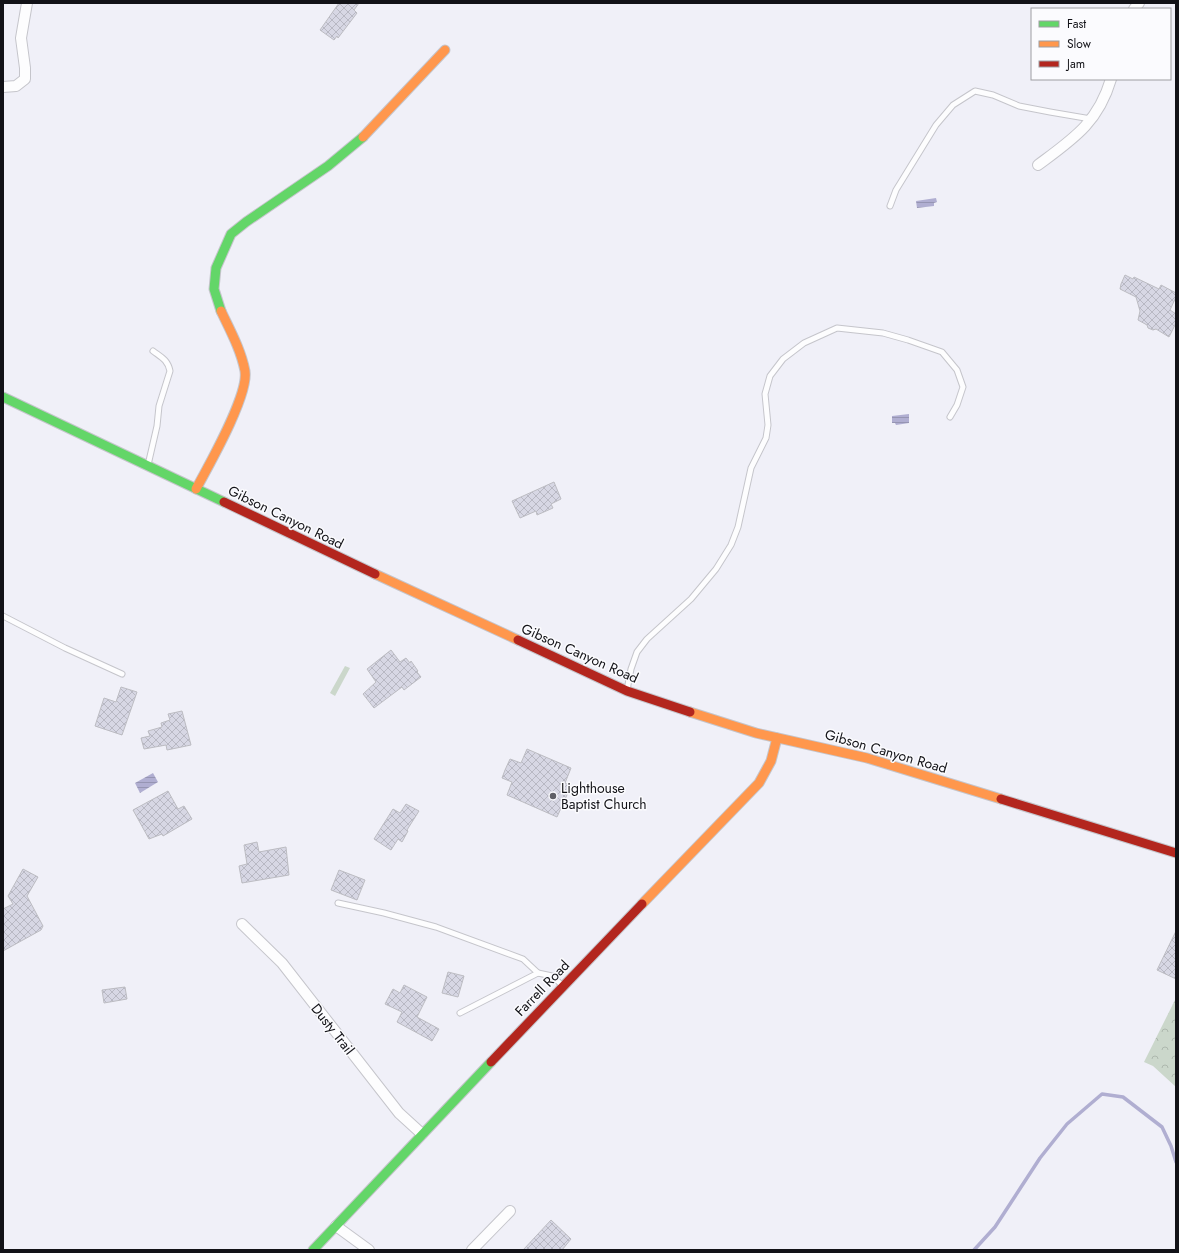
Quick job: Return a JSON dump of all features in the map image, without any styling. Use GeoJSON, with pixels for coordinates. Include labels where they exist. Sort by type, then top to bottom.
{"type":"FeatureCollection","features":[{"type":"Feature","properties":{"kind":"main road"},"geometry":{"type":"LineString","coordinates":[[196,489],[225,434],[243,391],[245,372],[234,339],[218,307],[214,289],[216,268],[231,234],[246,222],[328,166],[359,141],[445,50]]}},
{"type":"Feature","properties":{"kind":"main road","name":"Gibson Canyon Road"},"geometry":{"type":"LineString","coordinates":[[3,397],[349,562],[627,691],[673,707],[777,738],[867,758],[1176,853]]}},
{"type":"Feature","properties":{"kind":"main road","name":"Farrell Road"},"geometry":{"type":"LineString","coordinates":[[313,1250],[563,986],[760,782],[771,763],[777,738]]}},
{"type":"Feature","properties":{"kind":"street"},"geometry":{"type":"LineString","coordinates":[[3,87],[16,86],[25,78],[21,38],[27,3]]}},
{"type":"Feature","properties":{"kind":"street"},"geometry":{"type":"LineString","coordinates":[[1038,165],[1077,136],[1092,119],[1103,101],[1111,80]]}},
{"type":"Feature","properties":{"kind":"street","name":"Dusty Trail"},"geometry":{"type":"LineString","coordinates":[[242,924],[282,963],[399,1114],[422,1134]]}},
{"type":"Feature","properties":{"kind":"street"},"geometry":{"type":"LineString","coordinates":[[472,1250],[510,1211]]}},
{"type":"Feature","properties":{"kind":"street"},"geometry":{"type":"LineString","coordinates":[[336,1226],[368,1250]]}},
{"type":"Feature","properties":{"kind":"lane"},"geometry":{"type":"LineString","coordinates":[[890,206],[896,190],[936,125],[953,105],[975,91],[993,95],[1019,106],[1092,119]]}},
{"type":"Feature","properties":{"kind":"lane"},"geometry":{"type":"LineString","coordinates":[[627,691],[631,669],[637,652],[647,639],[691,599],[716,569],[731,546],[738,527],[750,468],[766,438],[768,425],[765,394],[770,376],[783,359],[804,343],[837,328],[883,334],[908,340],[942,352],[957,370],[963,387],[957,405],[950,417]]}},
{"type":"Feature","properties":{"kind":"lane"},"geometry":{"type":"LineString","coordinates":[[148,466],[157,426],[159,406],[163,389],[170,371],[166,360],[153,351]]}},
{"type":"Feature","properties":{"kind":"lane"},"geometry":{"type":"LineString","coordinates":[[3,616],[65,648],[122,674]]}},
{"type":"Feature","properties":{"kind":"lane"},"geometry":{"type":"LineString","coordinates":[[338,903],[384,912],[436,927],[523,959],[538,973],[552,976],[563,986]]}},
{"type":"Feature","properties":{"kind":"lane"},"geometry":{"type":"LineString","coordinates":[[460,1013],[538,973]]}},
{"type":"Feature","properties":{"kind":"green space"},"geometry":{"type":"Polygon","coordinates":[[[345,666],[350,668],[335,696],[330,693],[345,666]]]}},
{"type":"Feature","properties":{"kind":"green space"},"geometry":{"type":"Polygon","coordinates":[[[1176,998],[1176,1087],[1153,1066],[1144,1062],[1176,998]]]}},
{"type":"Feature","properties":{"kind":"water"},"geometry":{"type":"Polygon","coordinates":[[[936,198],[937,202],[934,203],[934,206],[917,208],[916,201],[936,198]]]}},
{"type":"Feature","properties":{"kind":"water"},"geometry":{"type":"Polygon","coordinates":[[[909,414],[909,423],[896,425],[895,423],[892,423],[892,416],[909,414]]]}},
{"type":"Feature","properties":{"kind":"water"},"geometry":{"type":"Polygon","coordinates":[[[153,773],[158,782],[140,793],[135,783],[153,773]]]}},
{"type":"Feature","properties":{"kind":"building"},"geometry":{"type":"Polygon","coordinates":[[[339,3],[359,3],[354,10],[357,13],[338,38],[337,36],[334,40],[320,30],[339,3]]]}},
{"type":"Feature","properties":{"kind":"building"},"geometry":{"type":"Polygon","coordinates":[[[1125,275],[1133,279],[1134,277],[1159,289],[1161,285],[1176,293],[1176,297],[1170,310],[1176,314],[1176,323],[1169,337],[1156,329],[1153,330],[1148,328],[1147,325],[1138,320],[1140,311],[1136,297],[1120,289],[1125,275]]]}},
{"type":"Feature","properties":{"kind":"building"},"geometry":{"type":"Polygon","coordinates":[[[554,482],[561,499],[551,504],[553,508],[537,515],[536,511],[520,518],[512,501],[554,482]]]}},
{"type":"Feature","properties":{"kind":"building"},"geometry":{"type":"Polygon","coordinates":[[[391,650],[400,662],[406,658],[410,663],[411,661],[421,677],[404,690],[402,687],[374,708],[363,694],[376,682],[367,669],[391,650]]]}},
{"type":"Feature","properties":{"kind":"building"},"geometry":{"type":"Polygon","coordinates":[[[121,687],[137,692],[122,735],[95,726],[104,698],[116,702],[121,687]]]}},
{"type":"Feature","properties":{"kind":"building"},"geometry":{"type":"Polygon","coordinates":[[[182,711],[191,745],[167,750],[166,745],[144,749],[141,738],[150,736],[148,731],[162,727],[161,723],[170,720],[168,714],[182,711]]]}},
{"type":"Feature","properties":{"kind":"building"},"geometry":{"type":"Polygon","coordinates":[[[527,749],[571,768],[565,783],[571,786],[557,817],[507,795],[512,782],[502,778],[505,770],[510,759],[521,763],[527,749]]]}},
{"type":"Feature","properties":{"kind":"building"},"geometry":{"type":"Polygon","coordinates":[[[168,791],[178,809],[184,806],[192,819],[163,836],[162,834],[149,839],[133,810],[168,791]]]}},
{"type":"Feature","properties":{"kind":"building"},"geometry":{"type":"Polygon","coordinates":[[[406,804],[419,811],[407,830],[408,831],[402,842],[398,839],[391,850],[374,839],[393,809],[400,813],[406,804]]]}},
{"type":"Feature","properties":{"kind":"building"},"geometry":{"type":"Polygon","coordinates":[[[257,842],[259,852],[286,847],[289,875],[242,883],[239,866],[247,864],[244,845],[257,842]]]}},
{"type":"Feature","properties":{"kind":"building"},"geometry":{"type":"Polygon","coordinates":[[[23,869],[38,877],[27,896],[43,926],[41,930],[3,951],[3,909],[13,904],[8,896],[23,869]]]}},
{"type":"Feature","properties":{"kind":"building"},"geometry":{"type":"Polygon","coordinates":[[[339,870],[365,880],[357,900],[331,890],[339,870]]]}},
{"type":"Feature","properties":{"kind":"building"},"geometry":{"type":"Polygon","coordinates":[[[1176,931],[1176,979],[1157,970],[1176,931]]]}},
{"type":"Feature","properties":{"kind":"building"},"geometry":{"type":"Polygon","coordinates":[[[448,972],[464,976],[458,997],[442,993],[448,972]]]}},
{"type":"Feature","properties":{"kind":"building"},"geometry":{"type":"Polygon","coordinates":[[[404,985],[427,997],[417,1017],[439,1029],[432,1041],[397,1022],[402,1012],[385,1004],[393,989],[400,993],[404,985]]]}},
{"type":"Feature","properties":{"kind":"building"},"geometry":{"type":"Polygon","coordinates":[[[125,987],[127,999],[104,1003],[102,990],[125,987]]]}},
{"type":"Feature","properties":{"kind":"building"},"geometry":{"type":"Polygon","coordinates":[[[551,1220],[571,1239],[562,1250],[523,1250],[551,1220]]]}},
{"type":"Feature","properties":{"kind":"waterway"},"geometry":{"type":"LineString","coordinates":[[974,1250],[995,1227],[1040,1158],[1067,1124],[1102,1094],[1123,1097],[1162,1127],[1171,1146],[1176,1162]]}},
{"type":"Feature","properties":{"kind":"traffic: fast"},"geometry":{"type":"LineString","coordinates":[[221,311],[214,289],[216,268],[231,234],[246,222],[328,166],[363,137]]}},
{"type":"Feature","properties":{"kind":"traffic: fast"},"geometry":{"type":"LineString","coordinates":[[3,397],[224,502]]}},
{"type":"Feature","properties":{"kind":"traffic: fast"},"geometry":{"type":"LineString","coordinates":[[313,1250],[491,1062]]}},
{"type":"Feature","properties":{"kind":"traffic: slow"},"geometry":{"type":"LineString","coordinates":[[363,137],[445,50]]}},
{"type":"Feature","properties":{"kind":"traffic: slow"},"geometry":{"type":"LineString","coordinates":[[196,489],[235,413],[245,382],[245,371],[241,355],[221,311]]}},
{"type":"Feature","properties":{"kind":"traffic: slow"},"geometry":{"type":"LineString","coordinates":[[375,574],[518,640]]}},
{"type":"Feature","properties":{"kind":"traffic: slow"},"geometry":{"type":"LineString","coordinates":[[690,712],[756,733],[867,758],[1001,799]]}},
{"type":"Feature","properties":{"kind":"traffic: slow"},"geometry":{"type":"LineString","coordinates":[[642,904],[759,783],[771,761],[777,738]]}},
{"type":"Feature","properties":{"kind":"traffic: jam"},"geometry":{"type":"LineString","coordinates":[[224,502],[375,574]]}},
{"type":"Feature","properties":{"kind":"traffic: jam"},"geometry":{"type":"LineString","coordinates":[[518,640],[627,691],[690,712]]}},
{"type":"Feature","properties":{"kind":"traffic: jam"},"geometry":{"type":"LineString","coordinates":[[1001,799],[1176,853]]}},
{"type":"Feature","properties":{"kind":"traffic: jam"},"geometry":{"type":"LineString","coordinates":[[491,1062],[642,904]]}},
{"type":"Feature","properties":{"kind":"place","name":"Lighthouse Baptist Church"},"geometry":{"type":"Point","coordinates":[553,796]}}]}
